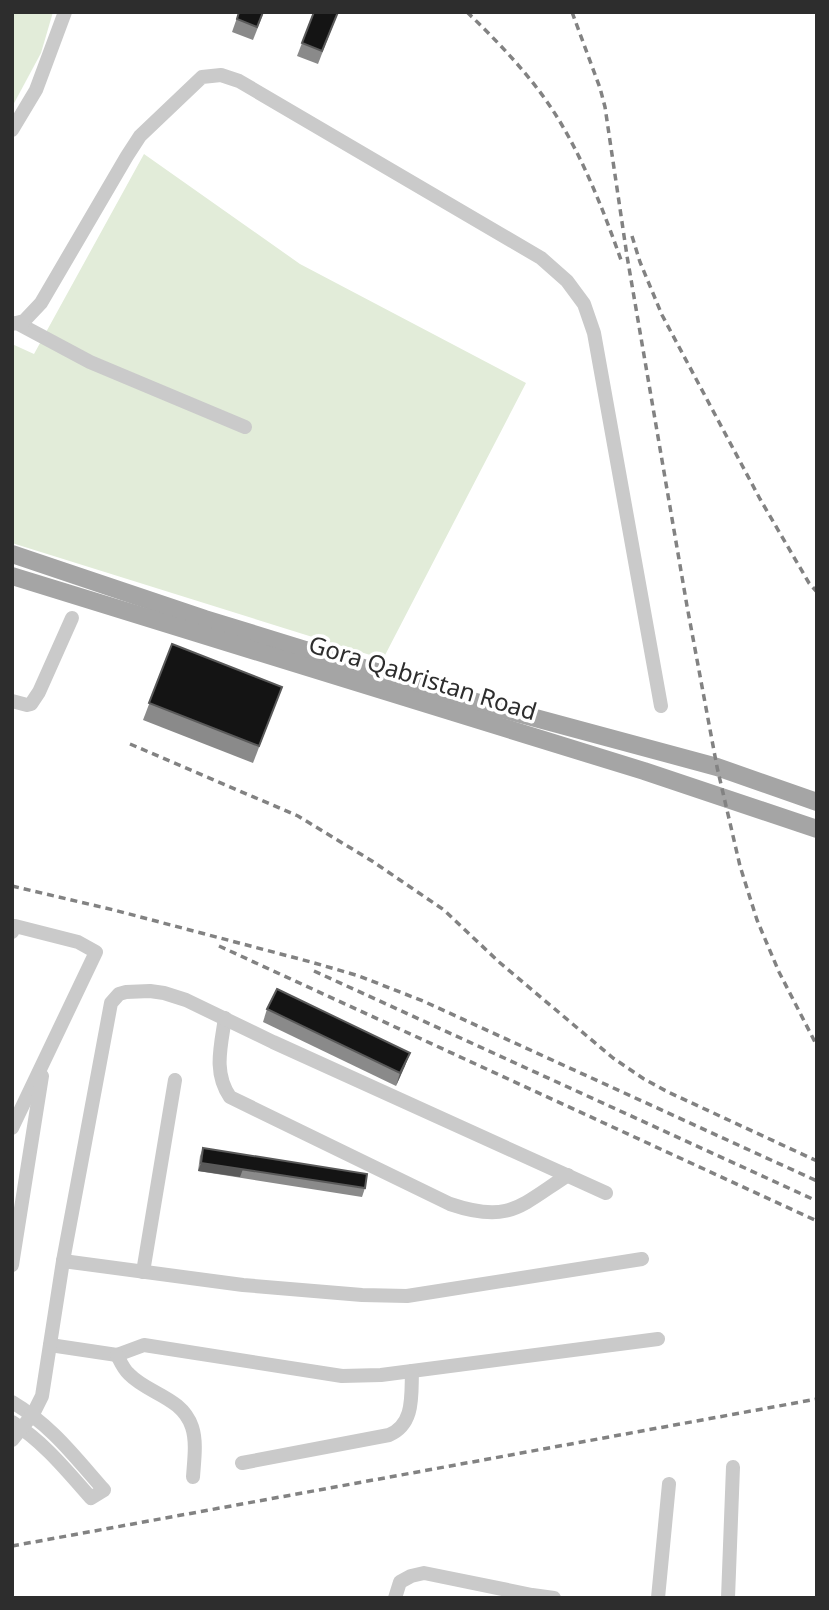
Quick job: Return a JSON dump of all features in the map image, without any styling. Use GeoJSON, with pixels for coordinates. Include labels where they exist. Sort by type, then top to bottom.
{"type":"FeatureCollection","features":[{"type":"Feature","properties":{"kind":"main road","name":"Gora Qabristan Road"},"geometry":{"type":"LineString","coordinates":[[12,554],[461,698],[716,767],[817,802]]}},
{"type":"Feature","properties":{"kind":"main road","name":"Gora Qabristan Road"},"geometry":{"type":"LineString","coordinates":[[12,576],[631,767],[817,829]]}},
{"type":"Feature","properties":{"kind":"street"},"geometry":{"type":"LineString","coordinates":[[12,130],[36,90],[65,12]]}},
{"type":"Feature","properties":{"kind":"street"},"geometry":{"type":"LineString","coordinates":[[15,323],[24,321],[41,303],[141,136],[202,77],[220,75],[239,81],[541,258],[567,281],[584,304],[594,333],[661,706]]}},
{"type":"Feature","properties":{"kind":"street"},"geometry":{"type":"LineString","coordinates":[[15,323],[90,362],[244,427]]}},
{"type":"Feature","properties":{"kind":"street"},"geometry":{"type":"LineString","coordinates":[[12,701],[31,704],[72,618]]}},
{"type":"Feature","properties":{"kind":"street"},"geometry":{"type":"LineString","coordinates":[[12,932],[15,926],[33,929],[78,942],[96,952],[12,1128]]}},
{"type":"Feature","properties":{"kind":"street"},"geometry":{"type":"LineString","coordinates":[[12,1440],[17,1425],[33,1414],[42,1396],[63,1261],[111,1003],[119,994],[150,991],[186,1000],[606,1193]]}},
{"type":"Feature","properties":{"kind":"street"},"geometry":{"type":"LineString","coordinates":[[225,1018],[220,1072],[222,1085],[230,1097],[450,1204],[476,1211],[503,1213],[517,1208],[568,1175]]}},
{"type":"Feature","properties":{"kind":"street"},"geometry":{"type":"LineString","coordinates":[[12,1265],[45,1057]]}},
{"type":"Feature","properties":{"kind":"street"},"geometry":{"type":"LineString","coordinates":[[143,1272],[175,1080]]}},
{"type":"Feature","properties":{"kind":"street"},"geometry":{"type":"LineString","coordinates":[[63,1261],[243,1285],[407,1296],[642,1259]]}},
{"type":"Feature","properties":{"kind":"street"},"geometry":{"type":"LineString","coordinates":[[50,1345],[117,1355],[144,1345],[342,1376],[381,1375],[658,1339]]}},
{"type":"Feature","properties":{"kind":"street"},"geometry":{"type":"LineString","coordinates":[[117,1355],[128,1374],[177,1405],[186,1415],[194,1437],[193,1477]]}},
{"type":"Feature","properties":{"kind":"street"},"geometry":{"type":"LineString","coordinates":[[242,1463],[389,1435],[398,1431],[411,1410],[412,1371]]}},
{"type":"Feature","properties":{"kind":"street"},"geometry":{"type":"LineString","coordinates":[[12,1402],[33,1414],[56,1435],[97,1494],[17,1425]]}},
{"type":"Feature","properties":{"kind":"street"},"geometry":{"type":"LineString","coordinates":[[727,1598],[733,1467]]}},
{"type":"Feature","properties":{"kind":"street"},"geometry":{"type":"LineString","coordinates":[[658,1598],[669,1484]]}},
{"type":"Feature","properties":{"kind":"street"},"geometry":{"type":"LineString","coordinates":[[395,1598],[400,1582],[424,1573],[554,1598]]}},
{"type":"Feature","properties":{"kind":"green space"},"geometry":{"type":"Polygon","coordinates":[[[12,12],[53,12],[41,53],[12,107],[12,12]]]}},
{"type":"Feature","properties":{"kind":"green space"},"geometry":{"type":"Polygon","coordinates":[[[144,154],[300,264],[526,383],[383,659],[12,543],[12,344],[34,354],[144,154]]]}},
{"type":"Feature","properties":{"kind":"building"},"geometry":{"type":"Polygon","coordinates":[[[239,12],[263,12],[257,27],[237,19],[239,12]]]}},
{"type":"Feature","properties":{"kind":"building"},"geometry":{"type":"Polygon","coordinates":[[[314,12],[338,12],[322,51],[302,43],[314,12]]]}},
{"type":"Feature","properties":{"kind":"building"},"geometry":{"type":"Polygon","coordinates":[[[172,644],[282,687],[259,746],[149,703],[172,644]]]}},
{"type":"Feature","properties":{"kind":"building"},"geometry":{"type":"Polygon","coordinates":[[[277,989],[410,1053],[400,1073],[267,1009],[277,989]]]}},
{"type":"Feature","properties":{"kind":"building"},"geometry":{"type":"Polygon","coordinates":[[[203,1148],[367,1174],[365,1188],[201,1163],[203,1148]]]}},
{"type":"Feature","properties":{"kind":"railway"},"geometry":{"type":"LineString","coordinates":[[467,12],[512,58],[552,109],[591,183],[621,260]]}},
{"type":"Feature","properties":{"kind":"railway"},"geometry":{"type":"LineString","coordinates":[[572,12],[605,107],[627,256],[687,606],[717,767],[740,866],[757,920],[779,972],[817,1046]]}},
{"type":"Feature","properties":{"kind":"railway"},"geometry":{"type":"LineString","coordinates":[[632,236],[662,315],[760,499],[809,583],[817,592]]}},
{"type":"Feature","properties":{"kind":"railway"},"geometry":{"type":"LineString","coordinates":[[130,744],[298,816],[372,861],[444,910],[499,962],[613,1058],[644,1079],[817,1161]]}},
{"type":"Feature","properties":{"kind":"railway"},"geometry":{"type":"LineString","coordinates":[[12,886],[114,910],[359,976],[423,1001],[817,1181]]}},
{"type":"Feature","properties":{"kind":"railway"},"geometry":{"type":"LineString","coordinates":[[219,946],[817,1221]]}},
{"type":"Feature","properties":{"kind":"railway"},"geometry":{"type":"LineString","coordinates":[[314,971],[817,1201]]}},
{"type":"Feature","properties":{"kind":"railway"},"geometry":{"type":"LineString","coordinates":[[12,1546],[817,1399]]}}]}
